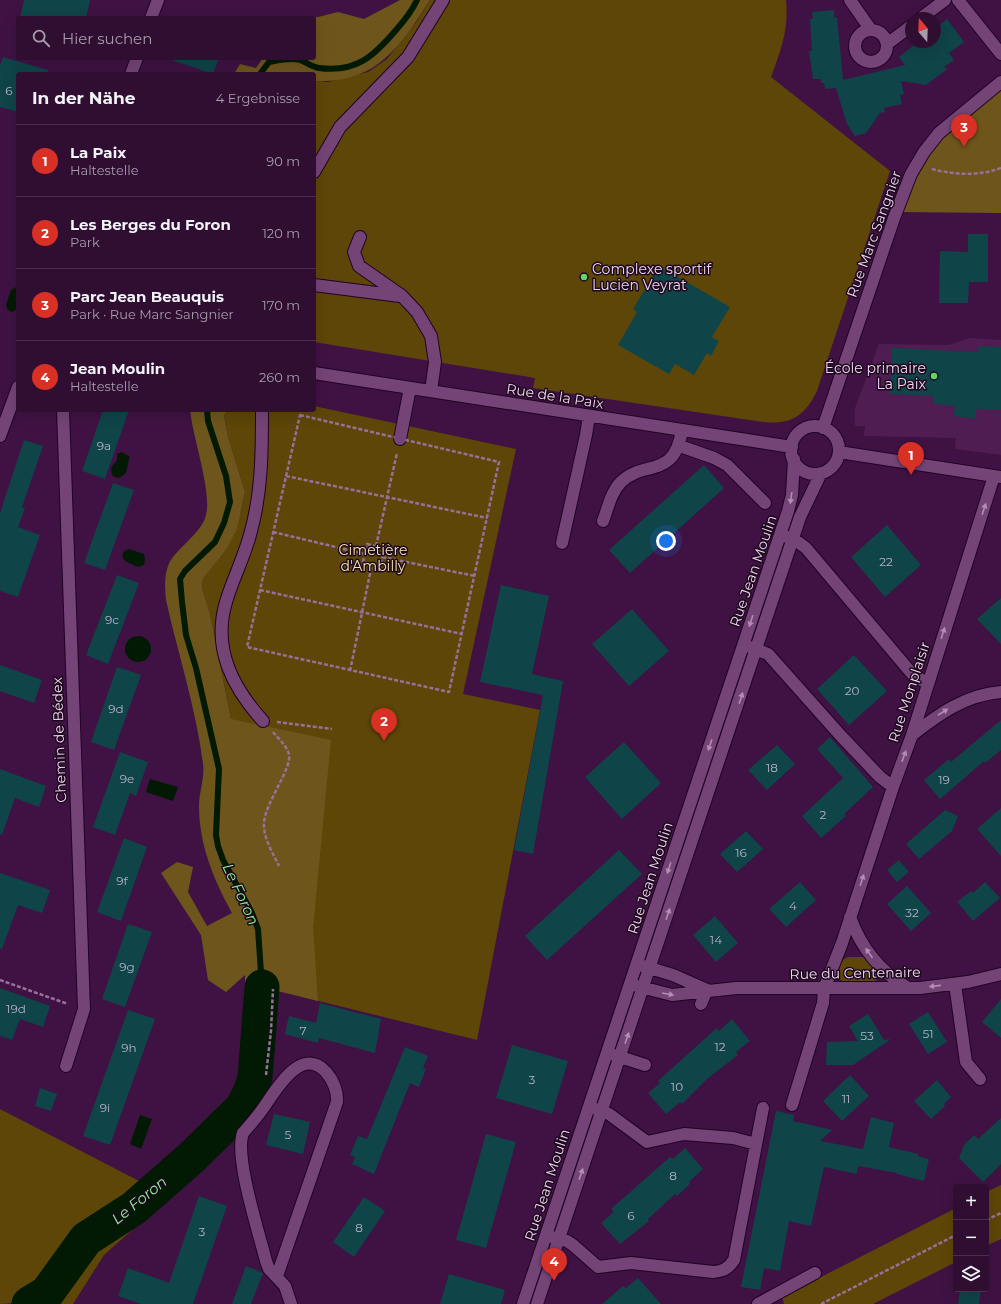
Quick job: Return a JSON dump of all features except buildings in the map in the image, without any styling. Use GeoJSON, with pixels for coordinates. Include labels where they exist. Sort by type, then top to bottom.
{"type":"FeatureCollection","features":[{"type":"Feature","properties":{"kind":"street"},"geometry":{"type":"LineString","coordinates":[[152,16],[158,0]]}},
{"type":"Feature","properties":{"kind":"street"},"geometry":{"type":"LineString","coordinates":[[316,169],[340,127],[408,57],[443,0]]}},
{"type":"Feature","properties":{"kind":"street"},"geometry":{"type":"LineString","coordinates":[[850,0],[871,30],[882,34],[887,44],[885,54],[880,59],[870,62],[861,58],[856,49],[856,42],[861,34],[871,30]]}},
{"type":"Feature","properties":{"kind":"street"},"geometry":{"type":"LineString","coordinates":[[929,12],[945,0]]}},
{"type":"Feature","properties":{"kind":"street"},"geometry":{"type":"LineString","coordinates":[[958,0],[1001,54]]}},
{"type":"Feature","properties":{"kind":"street"},"geometry":{"type":"LineString","coordinates":[[887,44],[905,30]]}},
{"type":"Feature","properties":{"kind":"street"},"geometry":{"type":"LineString","coordinates":[[132,72],[136,60]]}},
{"type":"Feature","properties":{"kind":"street","name":"Rue Marc Sangnier"},"geometry":{"type":"LineString","coordinates":[[823,428],[896,212],[917,161],[930,143],[947,125],[1001,82]]}},
{"type":"Feature","properties":{"kind":"street"},"geometry":{"type":"LineString","coordinates":[[360,237],[354,252],[359,266],[402,296],[417,312],[432,336],[435,362],[431,391]]}},
{"type":"Feature","properties":{"kind":"street"},"geometry":{"type":"LineString","coordinates":[[316,285],[402,296]]}},
{"type":"Feature","properties":{"kind":"street","name":"Rue de la Paix"},"geometry":{"type":"LineString","coordinates":[[316,373],[682,430],[793,453]]}},
{"type":"Feature","properties":{"kind":"street"},"geometry":{"type":"LineString","coordinates":[[400,439],[410,388]]}},
{"type":"Feature","properties":{"kind":"street"},"geometry":{"type":"LineString","coordinates":[[0,436],[16,392]]}},
{"type":"Feature","properties":{"kind":"street","name":"Chemin de Bédex"},"geometry":{"type":"LineString","coordinates":[[63,412],[84,1009],[66,1066]]}},
{"type":"Feature","properties":{"kind":"street"},"geometry":{"type":"LineString","coordinates":[[262,412],[261,464],[252,530],[225,604],[222,627],[224,653],[232,679],[244,699],[263,721]]}},
{"type":"Feature","properties":{"kind":"street"},"geometry":{"type":"LineString","coordinates":[[562,543],[586,435],[588,416]]}},
{"type":"Feature","properties":{"kind":"street"},"geometry":{"type":"LineString","coordinates":[[811,427],[823,428],[835,437],[839,452],[833,466],[821,473],[807,472],[799,467],[793,453],[794,439],[803,430],[811,427]]}},
{"type":"Feature","properties":{"kind":"street"},"geometry":{"type":"LineString","coordinates":[[603,521],[614,492],[622,481],[635,474],[664,464],[680,446],[682,430]]}},
{"type":"Feature","properties":{"kind":"street"},"geometry":{"type":"LineString","coordinates":[[680,446],[714,458],[728,465],[765,503]]}},
{"type":"Feature","properties":{"kind":"street"},"geometry":{"type":"LineString","coordinates":[[839,452],[997,476]]}},
{"type":"Feature","properties":{"kind":"street","name":"Rue Jean Moulin"},"geometry":{"type":"LineString","coordinates":[[524,1301],[791,502],[793,453]]}},
{"type":"Feature","properties":{"kind":"street","name":"Rue Jean Moulin"},"geometry":{"type":"LineString","coordinates":[[538,1304],[560,1239],[575,1203],[602,1110],[734,720],[805,504],[821,473]]}},
{"type":"Feature","properties":{"kind":"street","name":"Rue Monplaisir"},"geometry":{"type":"LineString","coordinates":[[792,1105],[823,1003],[824,989],[912,736],[927,683],[997,476]]}},
{"type":"Feature","properties":{"kind":"street"},"geometry":{"type":"LineString","coordinates":[[780,535],[794,539],[806,548],[912,675],[927,683]]}},
{"type":"Feature","properties":{"kind":"street"},"geometry":{"type":"LineString","coordinates":[[744,645],[768,654],[870,767],[893,787]]}},
{"type":"Feature","properties":{"kind":"street"},"geometry":{"type":"LineString","coordinates":[[912,736],[935,718],[970,698],[1001,692]]}},
{"type":"Feature","properties":{"kind":"street"},"geometry":{"type":"LineString","coordinates":[[720,716],[734,720]]}},
{"type":"Feature","properties":{"kind":"street"},"geometry":{"type":"LineString","coordinates":[[695,790],[708,795]]}},
{"type":"Feature","properties":{"kind":"street"},"geometry":{"type":"LineString","coordinates":[[660,895],[673,899]]}},
{"type":"Feature","properties":{"kind":"street"},"geometry":{"type":"LineString","coordinates":[[850,917],[857,934],[872,958],[885,972],[908,988]]}},
{"type":"Feature","properties":{"kind":"street","name":"Rue du Centenaire"},"geometry":{"type":"LineString","coordinates":[[637,964],[673,975],[707,990]]}},
{"type":"Feature","properties":{"kind":"street","name":"Rue du Centenaire"},"geometry":{"type":"LineString","coordinates":[[630,984],[672,995],[707,990],[908,988],[956,984],[1001,974]]}},
{"type":"Feature","properties":{"kind":"street"},"geometry":{"type":"LineString","coordinates":[[956,984],[966,1062],[980,1079]]}},
{"type":"Feature","properties":{"kind":"street"},"geometry":{"type":"LineString","coordinates":[[701,1004],[707,990]]}},
{"type":"Feature","properties":{"kind":"street"},"geometry":{"type":"LineString","coordinates":[[607,1052],[645,1066]]}},
{"type":"Feature","properties":{"kind":"street"},"geometry":{"type":"LineString","coordinates":[[277,1276],[337,1102],[337,1095],[329,1076],[323,1069],[311,1064],[298,1066],[287,1076],[243,1133],[241,1140],[241,1161],[266,1260],[269,1269],[285,1286],[291,1304]]}},
{"type":"Feature","properties":{"kind":"street"},"geometry":{"type":"LineString","coordinates":[[589,1106],[609,1114],[647,1142],[684,1134],[733,1138],[756,1144]]}},
{"type":"Feature","properties":{"kind":"street"},"geometry":{"type":"LineString","coordinates":[[547,1235],[560,1239],[573,1246],[598,1268],[631,1263],[713,1272],[723,1271],[730,1266],[734,1260],[763,1108]]}},
{"type":"Feature","properties":{"kind":"street"},"geometry":{"type":"LineString","coordinates":[[555,1206],[575,1203]]}},
{"type":"Feature","properties":{"kind":"street"},"geometry":{"type":"LineString","coordinates":[[758,1304],[815,1273]]}},
{"type":"Feature","properties":{"kind":"street"},"geometry":{"type":"LineString","coordinates":[[524,1301],[538,1304]]}},
{"type":"Feature","properties":{"kind":"path"},"geometry":{"type":"LineString","coordinates":[[917,161],[932,169],[947,172],[978,173],[1001,168]]}},
{"type":"Feature","properties":{"kind":"path"},"geometry":{"type":"LineString","coordinates":[[300,415],[499,462],[449,692],[247,647],[286,476],[300,415]]}},
{"type":"Feature","properties":{"kind":"path"},"geometry":{"type":"LineString","coordinates":[[376,546],[400,439]]}},
{"type":"Feature","properties":{"kind":"path"},"geometry":{"type":"LineString","coordinates":[[286,476],[487,518]]}},
{"type":"Feature","properties":{"kind":"path"},"geometry":{"type":"LineString","coordinates":[[273,532],[365,554]]}},
{"type":"Feature","properties":{"kind":"path"},"geometry":{"type":"LineString","coordinates":[[367,544],[384,548],[380,566],[364,562],[365,554],[367,544]]}},
{"type":"Feature","properties":{"kind":"path"},"geometry":{"type":"LineString","coordinates":[[382,557],[475,576]]}},
{"type":"Feature","properties":{"kind":"path"},"geometry":{"type":"LineString","coordinates":[[350,671],[372,564]]}},
{"type":"Feature","properties":{"kind":"path"},"geometry":{"type":"LineString","coordinates":[[260,590],[462,634]]}},
{"type":"Feature","properties":{"kind":"path"},"geometry":{"type":"LineString","coordinates":[[263,721],[313,726],[332,730]]}},
{"type":"Feature","properties":{"kind":"path"},"geometry":{"type":"LineString","coordinates":[[263,721],[285,745],[289,757],[287,765],[268,805],[264,824],[266,838],[279,866]]}},
{"type":"Feature","properties":{"kind":"path"},"geometry":{"type":"LineString","coordinates":[[0,980],[84,1009]]}},
{"type":"Feature","properties":{"kind":"path"},"geometry":{"type":"LineString","coordinates":[[266,1078],[271,1031],[272,989]]}},
{"type":"Feature","properties":{"kind":"path"},"geometry":{"type":"LineString","coordinates":[[989,1219],[1001,1213]]}},
{"type":"Feature","properties":{"kind":"path"},"geometry":{"type":"LineString","coordinates":[[821,1304],[953,1237]]}},
{"type":"Feature","properties":{"kind":"shaded area"},"geometry":{"type":"Polygon","coordinates":[[[400,0],[430,0],[408,33],[384,59],[370,69],[354,76],[336,80],[316,81],[316,72],[235,72],[240,64],[256,68],[262,60],[316,60],[316,18],[338,12],[364,19],[400,0]]]}},
{"type":"Feature","properties":{"kind":"shaded area"},"geometry":{"type":"Polygon","coordinates":[[[1001,82],[1001,213],[896,212],[917,161],[1001,82]]]}},
{"type":"Feature","properties":{"kind":"shaded area"},"geometry":{"type":"Polygon","coordinates":[[[16,287],[16,309],[13,312],[8,310],[6,305],[11,290],[16,287]]]}},
{"type":"Feature","properties":{"kind":"shaded area","name":"École primaire La Paix"},"geometry":{"type":"Polygon","coordinates":[[[970,338],[1001,340],[1001,455],[955,449],[956,438],[864,436],[865,426],[855,426],[855,408],[879,344],[949,345],[970,338]]]}},
{"type":"Feature","properties":{"kind":"shaded area"},"geometry":{"type":"Polygon","coordinates":[[[190,412],[226,412],[224,416],[228,437],[245,492],[237,529],[226,550],[203,579],[202,588],[210,614],[231,719],[331,740],[313,928],[318,1001],[266,988],[245,994],[245,975],[226,992],[208,980],[201,935],[161,873],[177,862],[193,867],[188,892],[207,926],[232,913],[219,888],[209,862],[202,835],[199,806],[203,769],[200,743],[166,600],[165,579],[168,566],[176,554],[199,529],[206,515],[207,505],[204,479],[190,412]]]}},
{"type":"Feature","properties":{"kind":"shaded area"},"geometry":{"type":"Polygon","coordinates":[[[122,452],[130,457],[126,473],[117,478],[112,475],[111,468],[117,460],[117,454],[122,452]]]}},
{"type":"Feature","properties":{"kind":"shaded area"},"geometry":{"type":"Polygon","coordinates":[[[129,549],[144,554],[144,565],[138,567],[125,561],[122,556],[124,551],[129,549]]]}},
{"type":"Feature","properties":{"kind":"shaded area"},"geometry":{"type":"Polygon","coordinates":[[[138,636],[147,640],[151,649],[147,658],[138,662],[129,658],[125,649],[129,640],[138,636]]]}},
{"type":"Feature","properties":{"kind":"shaded area"},"geometry":{"type":"Polygon","coordinates":[[[150,779],[178,787],[173,801],[146,792],[150,779]]]}},
{"type":"Feature","properties":{"kind":"shaded area"},"geometry":{"type":"Polygon","coordinates":[[[140,1115],[152,1119],[141,1149],[130,1144],[140,1115]]]}},
{"type":"Feature","properties":{"kind":"green space","name":"Complexe sportif Lucien Veyrat"},"geometry":{"type":"Polygon","coordinates":[[[430,0],[786,0],[787,11],[785,30],[781,48],[771,77],[890,171],[817,391],[802,413],[782,422],[763,422],[533,388],[535,378],[316,342],[316,81],[328,82],[368,72],[387,59],[417,21],[430,0]]]}},
{"type":"Feature","properties":{"kind":"green space","name":"Cimetière d'Ambilly"},"geometry":{"type":"Polygon","coordinates":[[[316,406],[516,449],[463,694],[540,710],[477,1040],[266,988],[231,719],[210,614],[202,588],[203,579],[226,550],[241,511],[245,492],[228,437],[224,416],[226,412],[316,412],[316,406]]]}},
{"type":"Feature","properties":{"kind":"green space"},"geometry":{"type":"Polygon","coordinates":[[[848,957],[864,957],[880,972],[875,982],[843,982],[838,976],[838,968],[839,965],[848,957]]]}},
{"type":"Feature","properties":{"kind":"green space"},"geometry":{"type":"Polygon","coordinates":[[[259,1089],[262,1090],[260,1103],[229,1134],[231,1142],[104,1255],[73,1304],[48,1304],[57,1295],[72,1266],[82,1254],[104,1235],[138,1216],[242,1116],[253,1103],[259,1089]]]}},
{"type":"Feature","properties":{"kind":"green space"},"geometry":{"type":"Polygon","coordinates":[[[0,1109],[139,1181],[144,1188],[80,1233],[74,1239],[61,1262],[46,1283],[37,1292],[14,1302],[0,1304],[0,1109]]]}},
{"type":"Feature","properties":{"kind":"green space"},"geometry":{"type":"Polygon","coordinates":[[[1001,1185],[1001,1239],[989,1245],[989,1220],[989,1191],[1001,1185]]]}},
{"type":"Feature","properties":{"kind":"green space"},"geometry":{"type":"Polygon","coordinates":[[[953,1210],[953,1264],[873,1304],[784,1304],[782,1297],[953,1210]]]}},
{"type":"Feature","properties":{"kind":"waterway","name":"Le Foron"},"geometry":{"type":"LineString","coordinates":[[300,60],[314,67],[332,69],[344,68],[363,61],[380,48],[388,39],[405,19],[417,0]]}},
{"type":"Feature","properties":{"kind":"waterway","name":"Le Foron"},"geometry":{"type":"LineString","coordinates":[[262,72],[269,62],[279,60]]}},
{"type":"Feature","properties":{"kind":"waterway","name":"Le Foron"},"geometry":{"type":"LineString","coordinates":[[207,412],[208,421],[226,476],[230,502],[224,523],[215,542],[185,571],[180,579],[182,602],[186,635],[196,668],[219,769],[216,835],[218,846],[223,860],[252,913],[258,929],[262,987]]}},
{"type":"Feature","properties":{"kind":"waterway","name":"Le Foron"},"geometry":{"type":"LineString","coordinates":[[29,1304],[47,1293],[86,1239],[134,1208],[191,1158],[242,1108],[250,1093],[255,1078],[262,987]]}},
{"type":"Feature","properties":{"kind":"place","name":"Parc Jean Beauquis"},"geometry":{"type":"Point","coordinates":[964,147]}},
{"type":"Feature","properties":{"kind":"place","name":"Complexe sportif Lucien Veyrat"},"geometry":{"type":"Point","coordinates":[584,277]}},
{"type":"Feature","properties":{"kind":"place","name":"École primaire La Paix"},"geometry":{"type":"Point","coordinates":[934,376]}},
{"type":"Feature","properties":{"kind":"place","name":"La Paix"},"geometry":{"type":"Point","coordinates":[911,475]}},
{"type":"Feature","properties":{"kind":"place","name":"Les Berges du Foron"},"geometry":{"type":"Point","coordinates":[384,741]}},
{"type":"Feature","properties":{"kind":"place","name":"Jean Moulin"},"geometry":{"type":"Point","coordinates":[554,1281]}}]}
